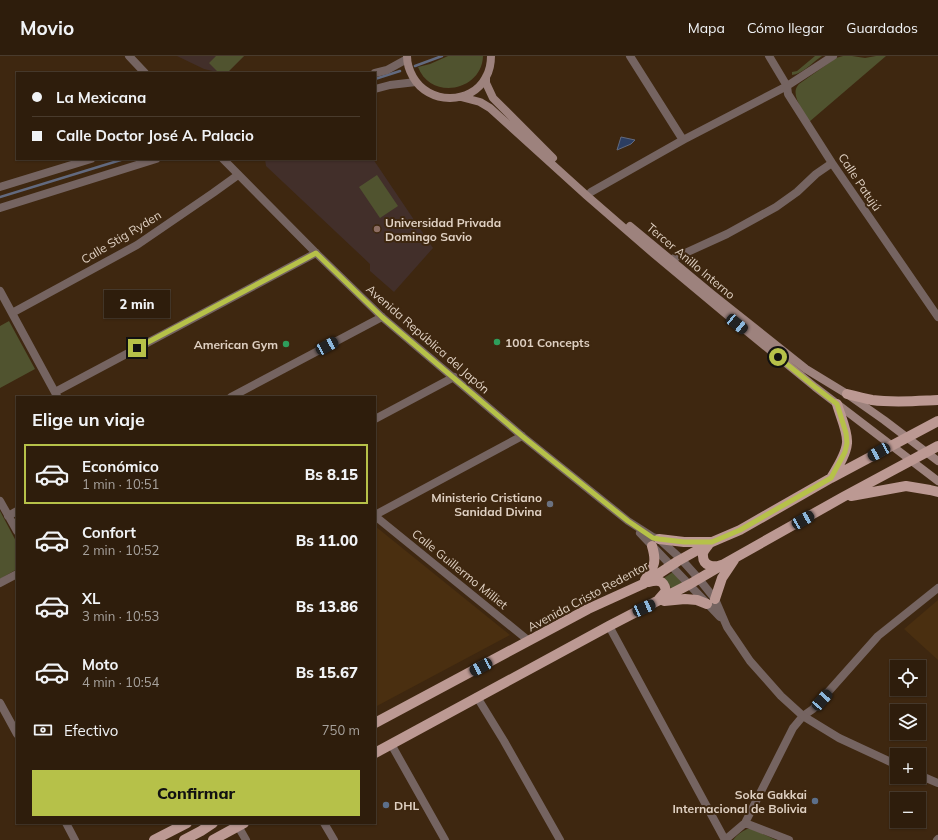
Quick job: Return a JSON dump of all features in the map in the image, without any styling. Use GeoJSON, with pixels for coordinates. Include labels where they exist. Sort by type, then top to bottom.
{"type":"FeatureCollection","features":[{"type":"Feature","properties":{"kind":"main road"},"geometry":{"type":"LineString","coordinates":[[407,57],[410,71],[416,82],[425,91],[437,97],[449,98],[462,97],[480,86],[486,77],[490,66],[491,56]]}},
{"type":"Feature","properties":{"kind":"main road","name":"Tercer Anillo Interno"},"geometry":{"type":"LineString","coordinates":[[486,77],[489,92],[500,106],[556,161],[670,260],[806,369],[847,394],[938,461]]}},
{"type":"Feature","properties":{"kind":"main road","name":"Tercer Anillo Interno"},"geometry":{"type":"LineString","coordinates":[[462,97],[480,102],[490,108],[581,190],[727,315],[815,387],[938,481]]}},
{"type":"Feature","properties":{"kind":"main road"},"geometry":{"type":"LineString","coordinates":[[847,394],[872,400],[910,402],[938,400]]}},
{"type":"Feature","properties":{"kind":"main road"},"geometry":{"type":"LineString","coordinates":[[831,478],[845,452],[847,443],[846,433],[837,404]]}},
{"type":"Feature","properties":{"kind":"main road","name":"Avenida Cristo Redentor"},"geometry":{"type":"LineString","coordinates":[[376,722],[588,609],[643,584],[681,559],[740,530],[831,478],[938,421]]}},
{"type":"Feature","properties":{"kind":"main road"},"geometry":{"type":"LineString","coordinates":[[376,752],[609,626],[689,585],[843,497],[938,446]]}},
{"type":"Feature","properties":{"kind":"main road"},"geometry":{"type":"LineString","coordinates":[[843,497],[906,486],[938,492]]}},
{"type":"Feature","properties":{"kind":"main road"},"geometry":{"type":"LineString","coordinates":[[643,584],[655,562],[655,543],[711,543]]}},
{"type":"Feature","properties":{"kind":"main road"},"geometry":{"type":"LineString","coordinates":[[711,543],[703,553],[702,556],[704,561],[713,567],[724,564]]}},
{"type":"Feature","properties":{"kind":"main road"},"geometry":{"type":"LineString","coordinates":[[656,602],[685,598],[711,602],[722,578],[736,558]]}},
{"type":"Feature","properties":{"kind":"main road"},"geometry":{"type":"LineString","coordinates":[[643,584],[656,580],[665,585],[666,591],[656,602]]}},
{"type":"Feature","properties":{"kind":"main road"},"geometry":{"type":"LineString","coordinates":[[154,840],[181,824]]}},
{"type":"Feature","properties":{"kind":"main road"},"geometry":{"type":"LineString","coordinates":[[184,840],[212,824]]}},
{"type":"Feature","properties":{"kind":"main road"},"geometry":{"type":"LineString","coordinates":[[213,840],[241,825]]}},
{"type":"Feature","properties":{"kind":"street"},"geometry":{"type":"LineString","coordinates":[[129,56],[144,72]]}},
{"type":"Feature","properties":{"kind":"street"},"geometry":{"type":"LineString","coordinates":[[630,56],[683,140]]}},
{"type":"Feature","properties":{"kind":"street","name":"Calle Patujú"},"geometry":{"type":"LineString","coordinates":[[769,56],[787,86],[788,94],[832,163],[938,318]]}},
{"type":"Feature","properties":{"kind":"street"},"geometry":{"type":"LineString","coordinates":[[591,192],[683,140],[787,86],[833,56]]}},
{"type":"Feature","properties":{"kind":"street"},"geometry":{"type":"LineString","coordinates":[[376,73],[387,70],[407,57]]}},
{"type":"Feature","properties":{"kind":"street"},"geometry":{"type":"LineString","coordinates":[[376,89],[390,84],[416,82]]}},
{"type":"Feature","properties":{"kind":"street"},"geometry":{"type":"LineString","coordinates":[[0,187],[88,160]]}},
{"type":"Feature","properties":{"kind":"street"},"geometry":{"type":"LineString","coordinates":[[0,208],[153,160]]}},
{"type":"Feature","properties":{"kind":"street","name":"Avenida República del Japón"},"geometry":{"type":"LineString","coordinates":[[224,160],[382,317],[522,436],[630,522],[653,538],[655,543]]}},
{"type":"Feature","properties":{"kind":"street"},"geometry":{"type":"LineString","coordinates":[[670,260],[727,234],[776,207],[797,192],[816,174],[832,163]]}},
{"type":"Feature","properties":{"kind":"street","name":"Calle Stig Ryden"},"geometry":{"type":"LineString","coordinates":[[12,313],[137,245],[238,174]]}},
{"type":"Feature","properties":{"kind":"street"},"geometry":{"type":"LineString","coordinates":[[0,291],[56,395],[316,253]]}},
{"type":"Feature","properties":{"kind":"street"},"geometry":{"type":"LineString","coordinates":[[233,396],[382,317]]}},
{"type":"Feature","properties":{"kind":"street"},"geometry":{"type":"LineString","coordinates":[[376,418],[454,377]]}},
{"type":"Feature","properties":{"kind":"street"},"geometry":{"type":"LineString","coordinates":[[376,514],[522,436]]}},
{"type":"Feature","properties":{"kind":"street"},"geometry":{"type":"LineString","coordinates":[[0,501],[16,529]]}},
{"type":"Feature","properties":{"kind":"street"},"geometry":{"type":"LineString","coordinates":[[8,516],[16,512]]}},
{"type":"Feature","properties":{"kind":"street","name":"Calle Guillermo Milliet"},"geometry":{"type":"LineString","coordinates":[[376,516],[529,641]]}},
{"type":"Feature","properties":{"kind":"street"},"geometry":{"type":"LineString","coordinates":[[655,543],[681,559],[699,579],[711,602],[738,645],[781,696],[803,716],[839,738],[890,762]]}},
{"type":"Feature","properties":{"kind":"street"},"geometry":{"type":"LineString","coordinates":[[655,543],[671,565],[689,585],[711,602]]}},
{"type":"Feature","properties":{"kind":"street"},"geometry":{"type":"LineString","coordinates":[[0,583],[16,575]]}},
{"type":"Feature","properties":{"kind":"street"},"geometry":{"type":"LineString","coordinates":[[609,626],[725,840],[745,823],[793,728],[803,716],[814,709],[878,636],[938,588]]}},
{"type":"Feature","properties":{"kind":"street"},"geometry":{"type":"LineString","coordinates":[[477,697],[504,741],[560,840]]}},
{"type":"Feature","properties":{"kind":"street"},"geometry":{"type":"LineString","coordinates":[[0,703],[16,732]]}},
{"type":"Feature","properties":{"kind":"street"},"geometry":{"type":"LineString","coordinates":[[391,744],[445,840]]}},
{"type":"Feature","properties":{"kind":"street"},"geometry":{"type":"LineString","coordinates":[[926,778],[938,783]]}},
{"type":"Feature","properties":{"kind":"street"},"geometry":{"type":"LineString","coordinates":[[745,823],[789,840]]}},
{"type":"Feature","properties":{"kind":"street"},"geometry":{"type":"LineString","coordinates":[[67,824],[75,840]]}},
{"type":"Feature","properties":{"kind":"street"},"geometry":{"type":"LineString","coordinates":[[325,824],[334,840]]}},
{"type":"Feature","properties":{"kind":"street"},"geometry":{"type":"LineString","coordinates":[[241,825],[246,840]]}},
{"type":"Feature","properties":{"kind":"shaded area"},"geometry":{"type":"Polygon","coordinates":[[[177,56],[244,56],[228,72],[217,72],[204,69],[177,56]]]}},
{"type":"Feature","properties":{"kind":"shaded area","name":"Universidad Privada Domingo Savio"},"geometry":{"type":"Polygon","coordinates":[[[265,160],[374,160],[433,248],[394,292],[370,271],[370,264],[266,166],[265,160]]]}},
{"type":"Feature","properties":{"kind":"shaded area"},"geometry":{"type":"Polygon","coordinates":[[[376,527],[510,635],[376,706],[376,527]]]}},
{"type":"Feature","properties":{"kind":"shaded area"},"geometry":{"type":"Polygon","coordinates":[[[938,600],[938,660],[904,629],[938,600]]]}},
{"type":"Feature","properties":{"kind":"green space"},"geometry":{"type":"Polygon","coordinates":[[[216,56],[244,56],[228,72],[218,72],[209,63],[216,56]]]}},
{"type":"Feature","properties":{"kind":"green space"},"geometry":{"type":"Polygon","coordinates":[[[448,56],[483,56],[480,68],[474,77],[465,84],[444,88],[434,85],[424,78],[418,67],[430,64],[448,56]]]}},
{"type":"Feature","properties":{"kind":"green space"},"geometry":{"type":"Polygon","coordinates":[[[815,56],[822,56],[804,70],[792,75],[792,72],[797,71],[815,56]]]}},
{"type":"Feature","properties":{"kind":"green space"},"geometry":{"type":"Polygon","coordinates":[[[843,56],[865,58],[886,56],[809,122],[796,97],[797,87],[799,84],[836,58],[843,56]]]}},
{"type":"Feature","properties":{"kind":"green space"},"geometry":{"type":"Polygon","coordinates":[[[377,175],[398,206],[380,218],[359,187],[377,175]]]}},
{"type":"Feature","properties":{"kind":"green space"},"geometry":{"type":"Polygon","coordinates":[[[9,321],[35,369],[0,388],[0,326],[9,321]]]}},
{"type":"Feature","properties":{"kind":"green space"},"geometry":{"type":"Polygon","coordinates":[[[0,511],[16,541],[16,570],[0,579],[0,511]]]}},
{"type":"Feature","properties":{"kind":"green space"},"geometry":{"type":"Polygon","coordinates":[[[673,572],[682,583],[672,589],[664,578],[673,572]]]}},
{"type":"Feature","properties":{"kind":"green space"},"geometry":{"type":"Polygon","coordinates":[[[747,829],[752,829],[776,840],[733,840],[747,829]]]}},
{"type":"Feature","properties":{"kind":"water"},"geometry":{"type":"Polygon","coordinates":[[[621,137],[635,140],[631,144],[617,150],[621,137]]]}},
{"type":"Feature","properties":{"kind":"waterway"},"geometry":{"type":"LineString","coordinates":[[415,66],[442,56]]}},
{"type":"Feature","properties":{"kind":"waterway"},"geometry":{"type":"LineString","coordinates":[[376,79],[400,71]]}},
{"type":"Feature","properties":{"kind":"waterway"},"geometry":{"type":"LineString","coordinates":[[0,197],[121,160]]}},
{"type":"Feature","properties":{"kind":"place","name":"Universidad Privada Domingo Savio"},"geometry":{"type":"Point","coordinates":[377,229]}},
{"type":"Feature","properties":{"kind":"place","name":"1001 Concepts"},"geometry":{"type":"Point","coordinates":[497,342]}},
{"type":"Feature","properties":{"kind":"place","name":"American Gym"},"geometry":{"type":"Point","coordinates":[286,344]}},
{"type":"Feature","properties":{"kind":"place","name":"Ministerio Cristiano Sanidad Divina"},"geometry":{"type":"Point","coordinates":[550,504]}},
{"type":"Feature","properties":{"kind":"place","name":"Soka Gakkai Internacional de Bolivia"},"geometry":{"type":"Point","coordinates":[815,801]}},
{"type":"Feature","properties":{"kind":"place","name":"DHL"},"geometry":{"type":"Point","coordinates":[386,805]}},
{"type":"Feature","properties":{"kind":"route"},"geometry":{"type":"LineString","coordinates":[[137,348],[316,253],[382,317],[522,436],[628,521],[653,538],[684,542],[712,542],[740,530],[831,478],[845,452],[847,443],[846,433],[837,404],[778,357]]}}]}
